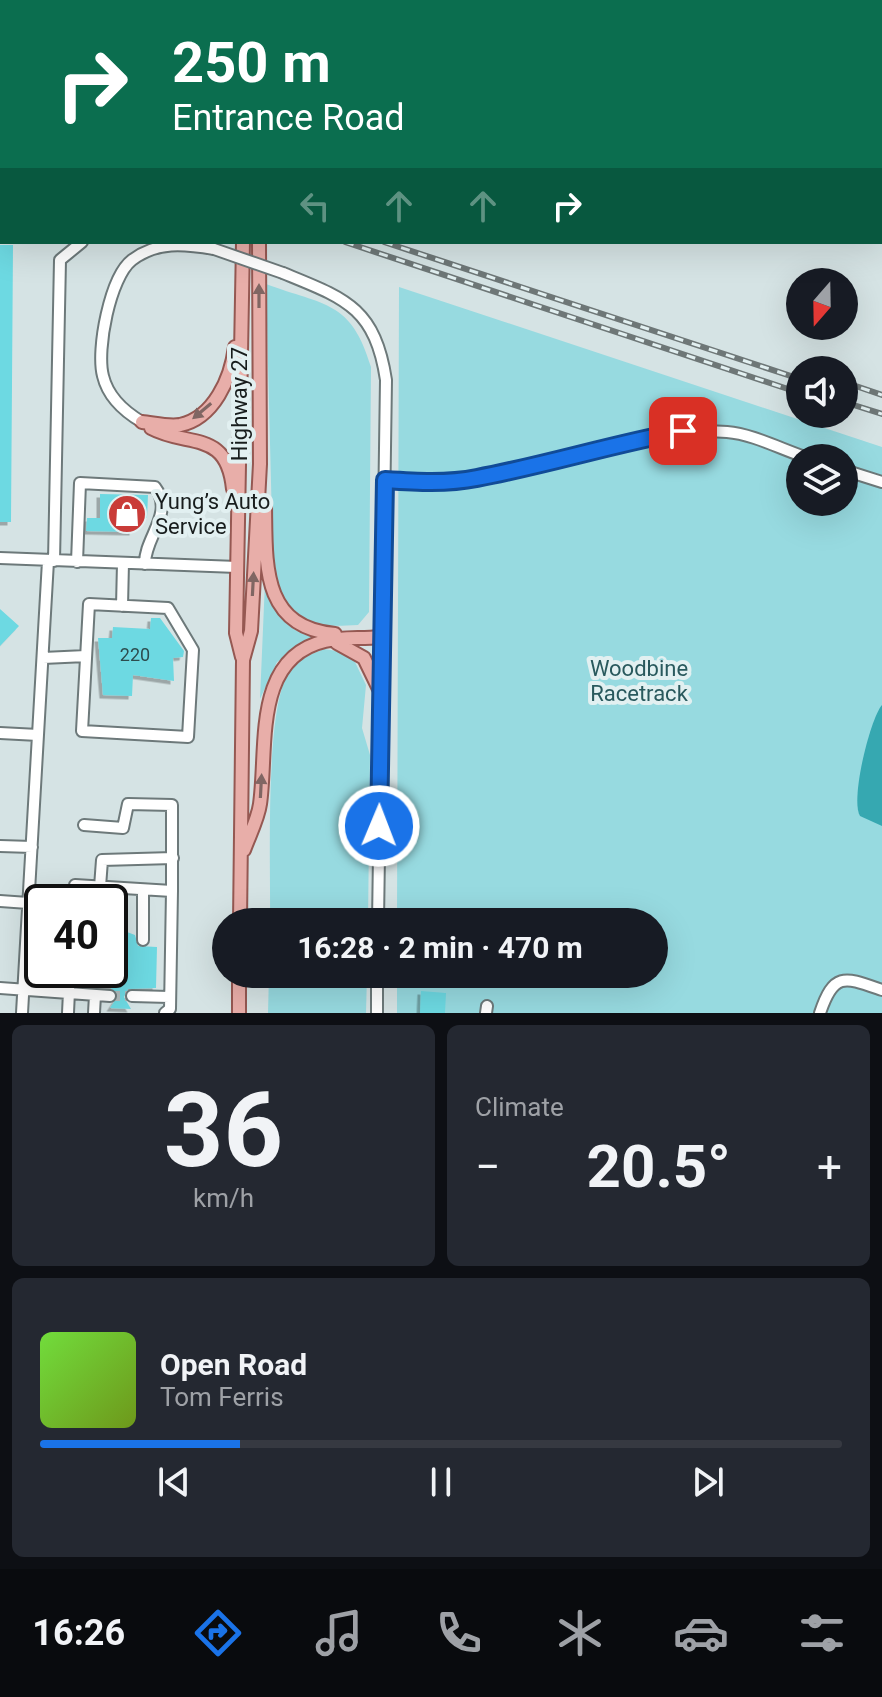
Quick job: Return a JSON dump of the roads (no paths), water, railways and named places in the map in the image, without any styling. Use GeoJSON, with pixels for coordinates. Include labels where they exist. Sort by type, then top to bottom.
{"type":"FeatureCollection","features":[{"type":"Feature","properties":{"kind":"main road","name":"Highway 27"},"geometry":{"type":"LineString","coordinates":[[243,244],[236,633],[243,660]]}},
{"type":"Feature","properties":{"kind":"main road","name":"Highway 27"},"geometry":{"type":"LineString","coordinates":[[240,908],[243,660],[251,631],[260,464],[259,244]]}},
{"type":"Feature","properties":{"kind":"main road"},"geometry":{"type":"LineString","coordinates":[[142,422],[180,425],[199,416],[223,391],[233,364],[243,288]]}},
{"type":"Feature","properties":{"kind":"main road"},"geometry":{"type":"LineString","coordinates":[[142,422],[159,432],[208,443],[225,459],[231,475],[237,541]]}},
{"type":"Feature","properties":{"kind":"main road"},"geometry":{"type":"LineString","coordinates":[[260,464],[266,551],[272,589],[280,607],[307,630],[335,634],[345,640]]}},
{"type":"Feature","properties":{"kind":"main road"},"geometry":{"type":"LineString","coordinates":[[240,861],[260,806],[272,688],[291,658],[326,641],[380,637]]}},
{"type":"Feature","properties":{"kind":"main road"},"geometry":{"type":"LineString","coordinates":[[326,641],[357,652],[380,691]]}},
{"type":"Feature","properties":{"kind":"main road"},"geometry":{"type":"LineString","coordinates":[[239,988],[239,1013]]}},
{"type":"Feature","properties":{"kind":"street"},"geometry":{"type":"LineString","coordinates":[[29,884],[51,561],[60,260],[80,244]]}},
{"type":"Feature","properties":{"kind":"street"},"geometry":{"type":"LineString","coordinates":[[142,422],[126,412],[103,378],[101,359],[115,281],[129,262],[164,245],[214,249],[283,273],[352,304],[368,324],[383,359],[386,380],[378,908]]}},
{"type":"Feature","properties":{"kind":"street"},"geometry":{"type":"LineString","coordinates":[[385,480],[439,482],[478,478],[609,444],[683,431],[731,432],[786,451]]}},
{"type":"Feature","properties":{"kind":"street"},"geometry":{"type":"LineString","coordinates":[[858,474],[882,482]]}},
{"type":"Feature","properties":{"kind":"street"},"geometry":{"type":"LineString","coordinates":[[77,562],[80,483],[155,487],[160,493],[160,527],[144,548],[145,564]]}},
{"type":"Feature","properties":{"kind":"street"},"geometry":{"type":"LineString","coordinates":[[0,558],[237,567]]}},
{"type":"Feature","properties":{"kind":"street"},"geometry":{"type":"LineString","coordinates":[[122,606],[123,563]]}},
{"type":"Feature","properties":{"kind":"street"},"geometry":{"type":"LineString","coordinates":[[89,604],[168,608],[193,650],[188,737],[82,731],[86,656],[89,604]]}},
{"type":"Feature","properties":{"kind":"street"},"geometry":{"type":"LineString","coordinates":[[43,658],[86,656]]}},
{"type":"Feature","properties":{"kind":"street"},"geometry":{"type":"LineString","coordinates":[[0,733],[38,735]]}},
{"type":"Feature","properties":{"kind":"street"},"geometry":{"type":"LineString","coordinates":[[84,825],[123,828],[128,804],[172,805],[169,1012]]}},
{"type":"Feature","properties":{"kind":"street"},"geometry":{"type":"LineString","coordinates":[[0,846],[32,847]]}},
{"type":"Feature","properties":{"kind":"street"},"geometry":{"type":"LineString","coordinates":[[100,884],[102,860],[173,858]]}},
{"type":"Feature","properties":{"kind":"street"},"geometry":{"type":"LineString","coordinates":[[128,889],[172,891]]}},
{"type":"Feature","properties":{"kind":"street"},"geometry":{"type":"LineString","coordinates":[[143,890],[143,940]]}},
{"type":"Feature","properties":{"kind":"street"},"geometry":{"type":"LineString","coordinates":[[0,901],[24,902]]}},
{"type":"Feature","properties":{"kind":"street"},"geometry":{"type":"LineString","coordinates":[[820,1013],[826,994],[836,982],[851,979],[882,990]]}},
{"type":"Feature","properties":{"kind":"street"},"geometry":{"type":"LineString","coordinates":[[0,988],[110,996]]}},
{"type":"Feature","properties":{"kind":"street"},"geometry":{"type":"LineString","coordinates":[[68,1013],[69,988]]}},
{"type":"Feature","properties":{"kind":"street"},"geometry":{"type":"LineString","coordinates":[[377,988],[377,1013]]}},
{"type":"Feature","properties":{"kind":"street"},"geometry":{"type":"LineString","coordinates":[[22,1013],[24,989]]}},
{"type":"Feature","properties":{"kind":"street"},"geometry":{"type":"LineString","coordinates":[[94,1013],[95,995]]}},
{"type":"Feature","properties":{"kind":"street"},"geometry":{"type":"LineString","coordinates":[[132,996],[169,997]]}},
{"type":"Feature","properties":{"kind":"tunnel"},"geometry":{"type":"LineString","coordinates":[[110,996],[132,996]]}},
{"type":"Feature","properties":{"kind":"railway"},"geometry":{"type":"LineString","coordinates":[[351,244],[786,388]]}},
{"type":"Feature","properties":{"kind":"railway"},"geometry":{"type":"LineString","coordinates":[[390,244],[786,374]]}},
{"type":"Feature","properties":{"kind":"railway"},"geometry":{"type":"LineString","coordinates":[[858,387],[882,395]]}},
{"type":"Feature","properties":{"kind":"railway"},"geometry":{"type":"LineString","coordinates":[[858,406],[882,414]]}},
{"type":"Feature","properties":{"kind":"place","name":"Yung’s Auto Service"},"geometry":{"type":"Point","coordinates":[127,514]}},
{"type":"Feature","properties":{"kind":"park label","name":"Woodbine Racetrack"},"geometry":{"type":"Point","coordinates":[639,680]}}]}
